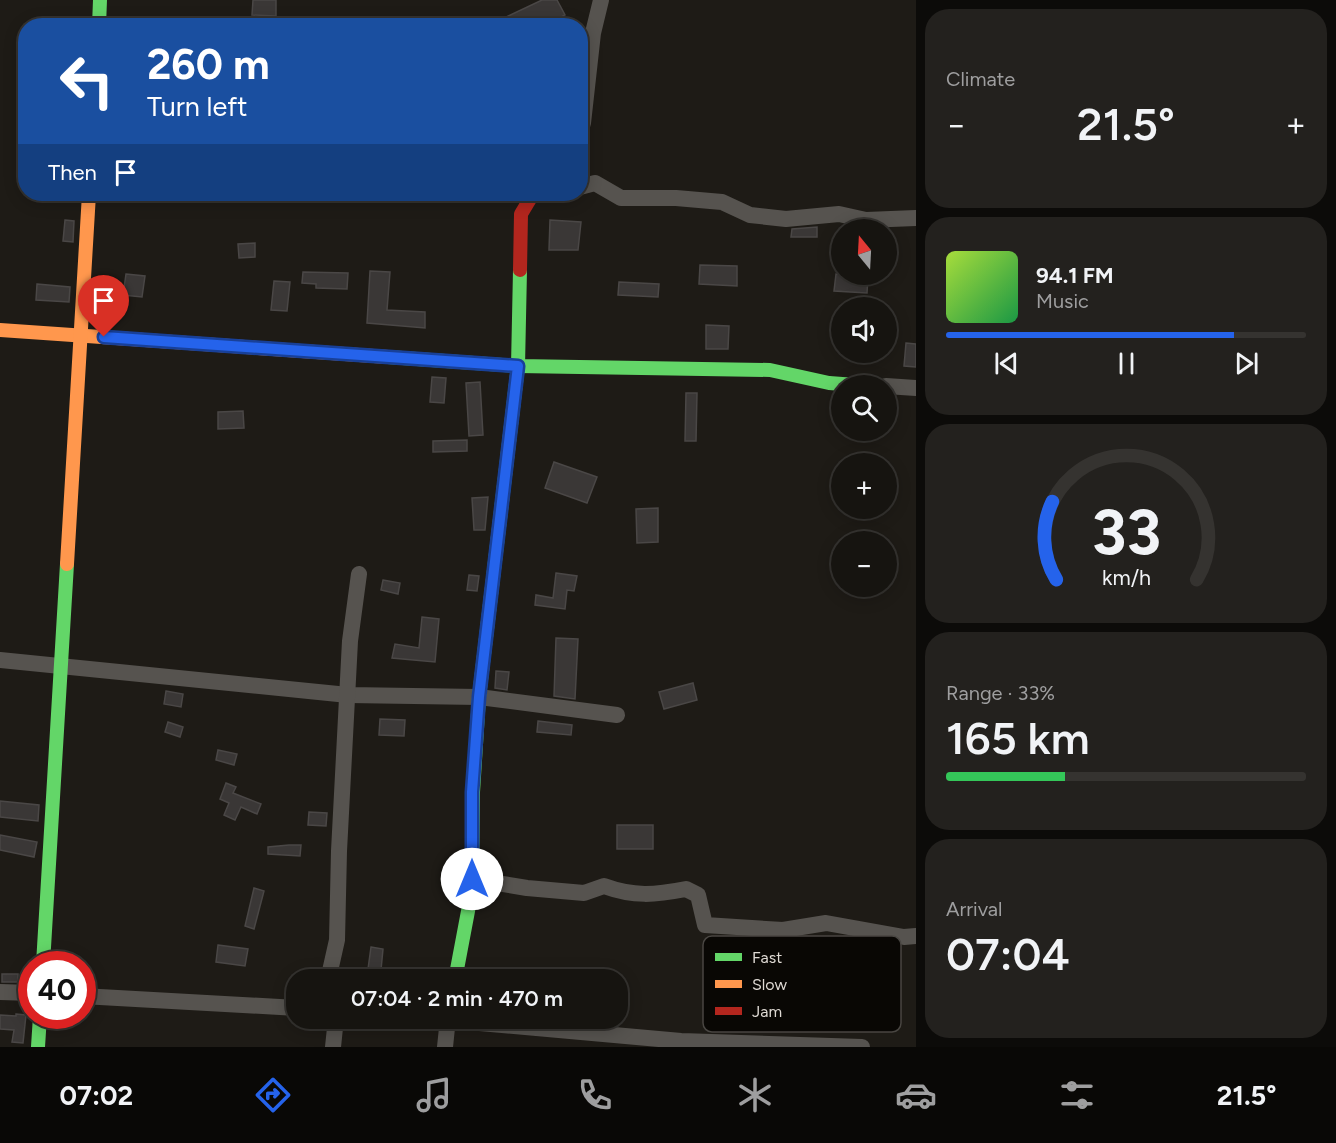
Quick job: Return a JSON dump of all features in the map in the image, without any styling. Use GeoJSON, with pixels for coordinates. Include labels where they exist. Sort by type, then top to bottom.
{"type":"FeatureCollection","features":[{"type":"Feature","properties":{"kind":"street"},"geometry":{"type":"LineString","coordinates":[[99,18],[100,0]]}},
{"type":"Feature","properties":{"kind":"street"},"geometry":{"type":"LineString","coordinates":[[588,78],[593,33],[600,0]]}},
{"type":"Feature","properties":{"kind":"street"},"geometry":{"type":"LineString","coordinates":[[588,185],[595,183],[621,198],[676,198],[722,202],[750,216],[786,219],[839,214],[866,220],[916,218]]}},
{"type":"Feature","properties":{"kind":"street"},"geometry":{"type":"LineString","coordinates":[[44,951],[89,201]]}},
{"type":"Feature","properties":{"kind":"street"},"geometry":{"type":"LineString","coordinates":[[457,969],[472,890],[472,792],[479,697],[518,366],[521,214],[529,201]]}},
{"type":"Feature","properties":{"kind":"street"},"geometry":{"type":"LineString","coordinates":[[0,330],[518,366],[770,370],[831,383]]}},
{"type":"Feature","properties":{"kind":"street"},"geometry":{"type":"LineString","coordinates":[[897,387],[916,388]]}},
{"type":"Feature","properties":{"kind":"street"},"geometry":{"type":"LineString","coordinates":[[330,969],[337,940],[339,850],[350,640],[359,574]]}},
{"type":"Feature","properties":{"kind":"street"},"geometry":{"type":"LineString","coordinates":[[0,660],[348,695],[479,697],[617,715]]}},
{"type":"Feature","properties":{"kind":"street"},"geometry":{"type":"LineString","coordinates":[[472,879],[527,888],[584,893],[604,886],[625,893],[658,894],[686,888],[698,895],[705,925],[783,930],[826,923],[898,936]]}},
{"type":"Feature","properties":{"kind":"street"},"geometry":{"type":"LineString","coordinates":[[901,936],[916,936]]}},
{"type":"Feature","properties":{"kind":"street"},"geometry":{"type":"LineString","coordinates":[[0,992],[18,993]]}},
{"type":"Feature","properties":{"kind":"street"},"geometry":{"type":"LineString","coordinates":[[96,997],[286,1007]]}},
{"type":"Feature","properties":{"kind":"street"},"geometry":{"type":"LineString","coordinates":[[38,1047],[39,1029]]}},
{"type":"Feature","properties":{"kind":"street"},"geometry":{"type":"LineString","coordinates":[[333,1047],[335,1029]]}},
{"type":"Feature","properties":{"kind":"street"},"geometry":{"type":"LineString","coordinates":[[445,1047],[447,1029]]}},
{"type":"Feature","properties":{"kind":"street"},"geometry":{"type":"LineString","coordinates":[[548,1029],[681,1041],[862,1047]]}},
{"type":"Feature","properties":{"kind":"building"},"geometry":{"type":"Polygon","coordinates":[[[253,0],[276,0],[276,16],[252,15],[253,0]]]}},
{"type":"Feature","properties":{"kind":"building"},"geometry":{"type":"Polygon","coordinates":[[[542,0],[557,0],[565,15],[559,18],[506,17],[542,0]]]}},
{"type":"Feature","properties":{"kind":"building"},"geometry":{"type":"Polygon","coordinates":[[[65,220],[74,221],[73,242],[63,241],[65,220]]]}},
{"type":"Feature","properties":{"kind":"building"},"geometry":{"type":"Polygon","coordinates":[[[550,220],[581,222],[578,250],[549,250],[550,220]]]}},
{"type":"Feature","properties":{"kind":"building"},"geometry":{"type":"Polygon","coordinates":[[[817,227],[817,237],[791,237],[792,229],[817,227]]]}},
{"type":"Feature","properties":{"kind":"building"},"geometry":{"type":"Polygon","coordinates":[[[255,243],[255,257],[239,258],[238,244],[255,243]]]}},
{"type":"Feature","properties":{"kind":"building"},"geometry":{"type":"Polygon","coordinates":[[[700,265],[737,266],[737,286],[699,284],[700,265]]]}},
{"type":"Feature","properties":{"kind":"building"},"geometry":{"type":"Polygon","coordinates":[[[370,271],[390,272],[387,310],[425,312],[425,328],[367,323],[370,271]]]}},
{"type":"Feature","properties":{"kind":"building"},"geometry":{"type":"Polygon","coordinates":[[[303,272],[348,273],[347,289],[316,288],[316,284],[302,283],[303,272]]]}},
{"type":"Feature","properties":{"kind":"building"},"geometry":{"type":"Polygon","coordinates":[[[126,274],[145,276],[142,297],[123,295],[126,274]]]}},
{"type":"Feature","properties":{"kind":"building"},"geometry":{"type":"Polygon","coordinates":[[[274,281],[290,282],[287,311],[271,310],[274,281]]]}},
{"type":"Feature","properties":{"kind":"building"},"geometry":{"type":"Polygon","coordinates":[[[619,282],[659,284],[658,297],[618,295],[619,282]]]}},
{"type":"Feature","properties":{"kind":"building"},"geometry":{"type":"Polygon","coordinates":[[[37,284],[70,287],[69,302],[36,300],[37,284]]]}},
{"type":"Feature","properties":{"kind":"building"},"geometry":{"type":"Polygon","coordinates":[[[835,285],[868,285],[867,293],[834,291],[835,285]]]}},
{"type":"Feature","properties":{"kind":"building"},"geometry":{"type":"Polygon","coordinates":[[[706,325],[729,326],[728,349],[706,349],[706,325]]]}},
{"type":"Feature","properties":{"kind":"building"},"geometry":{"type":"Polygon","coordinates":[[[906,343],[916,344],[916,367],[904,366],[906,343]]]}},
{"type":"Feature","properties":{"kind":"building"},"geometry":{"type":"Polygon","coordinates":[[[432,377],[446,378],[444,403],[430,402],[432,377]]]}},
{"type":"Feature","properties":{"kind":"building"},"geometry":{"type":"Polygon","coordinates":[[[480,382],[483,435],[469,436],[466,383],[480,382]]]}},
{"type":"Feature","properties":{"kind":"building"},"geometry":{"type":"Polygon","coordinates":[[[686,393],[697,393],[696,441],[685,441],[686,393]]]}},
{"type":"Feature","properties":{"kind":"building"},"geometry":{"type":"Polygon","coordinates":[[[243,411],[244,428],[218,429],[218,412],[243,411]]]}},
{"type":"Feature","properties":{"kind":"building"},"geometry":{"type":"Polygon","coordinates":[[[467,440],[467,451],[433,452],[433,441],[467,440]]]}},
{"type":"Feature","properties":{"kind":"building"},"geometry":{"type":"Polygon","coordinates":[[[554,462],[597,477],[587,503],[545,488],[554,462]]]}},
{"type":"Feature","properties":{"kind":"building"},"geometry":{"type":"Polygon","coordinates":[[[488,497],[485,530],[474,530],[472,498],[488,497]]]}},
{"type":"Feature","properties":{"kind":"building"},"geometry":{"type":"Polygon","coordinates":[[[658,508],[658,542],[637,543],[636,509],[658,508]]]}},
{"type":"Feature","properties":{"kind":"building"},"geometry":{"type":"Polygon","coordinates":[[[556,573],[577,576],[574,591],[567,590],[565,609],[535,605],[536,595],[553,598],[556,573]]]}},
{"type":"Feature","properties":{"kind":"building"},"geometry":{"type":"Polygon","coordinates":[[[469,575],[479,576],[477,591],[467,590],[469,575]]]}},
{"type":"Feature","properties":{"kind":"building"},"geometry":{"type":"Polygon","coordinates":[[[383,580],[400,583],[398,594],[381,590],[383,580]]]}},
{"type":"Feature","properties":{"kind":"building"},"geometry":{"type":"Polygon","coordinates":[[[422,617],[439,619],[435,662],[392,658],[395,644],[419,648],[422,617]]]}},
{"type":"Feature","properties":{"kind":"building"},"geometry":{"type":"Polygon","coordinates":[[[556,638],[578,639],[575,699],[554,696],[556,638]]]}},
{"type":"Feature","properties":{"kind":"building"},"geometry":{"type":"Polygon","coordinates":[[[496,671],[509,672],[507,690],[495,688],[496,671]]]}},
{"type":"Feature","properties":{"kind":"building"},"geometry":{"type":"Polygon","coordinates":[[[693,683],[697,700],[664,709],[659,692],[693,683]]]}},
{"type":"Feature","properties":{"kind":"building"},"geometry":{"type":"Polygon","coordinates":[[[166,691],[183,694],[181,707],[164,704],[166,691]]]}},
{"type":"Feature","properties":{"kind":"building"},"geometry":{"type":"Polygon","coordinates":[[[380,719],[405,720],[404,736],[379,735],[380,719]]]}},
{"type":"Feature","properties":{"kind":"building"},"geometry":{"type":"Polygon","coordinates":[[[538,721],[572,725],[571,735],[537,732],[538,721]]]}},
{"type":"Feature","properties":{"kind":"building"},"geometry":{"type":"Polygon","coordinates":[[[168,722],[183,727],[180,737],[165,732],[168,722]]]}},
{"type":"Feature","properties":{"kind":"building"},"geometry":{"type":"Polygon","coordinates":[[[218,750],[237,754],[234,765],[216,760],[218,750]]]}},
{"type":"Feature","properties":{"kind":"building"},"geometry":{"type":"Polygon","coordinates":[[[226,783],[236,787],[233,793],[261,804],[257,814],[241,807],[235,820],[224,815],[229,803],[220,799],[226,783]]]}},
{"type":"Feature","properties":{"kind":"building"},"geometry":{"type":"Polygon","coordinates":[[[0,801],[39,805],[38,821],[0,817],[0,801]]]}},
{"type":"Feature","properties":{"kind":"building"},"geometry":{"type":"Polygon","coordinates":[[[309,812],[327,813],[326,826],[308,825],[309,812]]]}},
{"type":"Feature","properties":{"kind":"building"},"geometry":{"type":"Polygon","coordinates":[[[617,825],[653,825],[653,849],[617,849],[617,825]]]}},
{"type":"Feature","properties":{"kind":"building"},"geometry":{"type":"Polygon","coordinates":[[[0,835],[37,842],[34,857],[0,850],[0,835]]]}},
{"type":"Feature","properties":{"kind":"building"},"geometry":{"type":"Polygon","coordinates":[[[301,845],[300,856],[268,854],[268,847],[301,845]]]}},
{"type":"Feature","properties":{"kind":"building"},"geometry":{"type":"Polygon","coordinates":[[[254,888],[264,891],[254,929],[245,926],[254,888]]]}},
{"type":"Feature","properties":{"kind":"building"},"geometry":{"type":"Polygon","coordinates":[[[218,945],[248,949],[245,966],[216,962],[218,945]]]}},
{"type":"Feature","properties":{"kind":"building"},"geometry":{"type":"Polygon","coordinates":[[[371,947],[383,949],[381,969],[368,969],[371,947]]]}},
{"type":"Feature","properties":{"kind":"building"},"geometry":{"type":"Polygon","coordinates":[[[2,974],[18,974],[18,982],[2,982],[2,974]]]}},
{"type":"Feature","properties":{"kind":"building"},"geometry":{"type":"Polygon","coordinates":[[[18,1014],[18,1029],[24,1029],[23,1043],[12,1042],[14,1030],[0,1029],[0,1015],[18,1014]]]}},
{"type":"Feature","properties":{"kind":"traffic: fast"},"geometry":{"type":"LineString","coordinates":[[99,18],[100,0]]}},
{"type":"Feature","properties":{"kind":"traffic: fast"},"geometry":{"type":"LineString","coordinates":[[457,969],[472,890],[473,792],[479,697],[518,366],[520,270]]}},
{"type":"Feature","properties":{"kind":"traffic: fast"},"geometry":{"type":"LineString","coordinates":[[388,357],[518,366],[770,370],[831,383]]}},
{"type":"Feature","properties":{"kind":"traffic: fast"},"geometry":{"type":"LineString","coordinates":[[44,951],[67,564]]}},
{"type":"Feature","properties":{"kind":"traffic: fast"},"geometry":{"type":"LineString","coordinates":[[38,1047],[39,1029]]}},
{"type":"Feature","properties":{"kind":"traffic: slow"},"geometry":{"type":"LineString","coordinates":[[67,564],[89,201]]}},
{"type":"Feature","properties":{"kind":"traffic: slow"},"geometry":{"type":"LineString","coordinates":[[0,330],[388,357]]}},
{"type":"Feature","properties":{"kind":"traffic: jam"},"geometry":{"type":"LineString","coordinates":[[520,270],[521,214],[529,201]]}},
{"type":"Feature","properties":{"kind":"route"},"geometry":{"type":"LineString","coordinates":[[104,337],[518,366],[479,697],[472,792],[472,879]]}}]}
